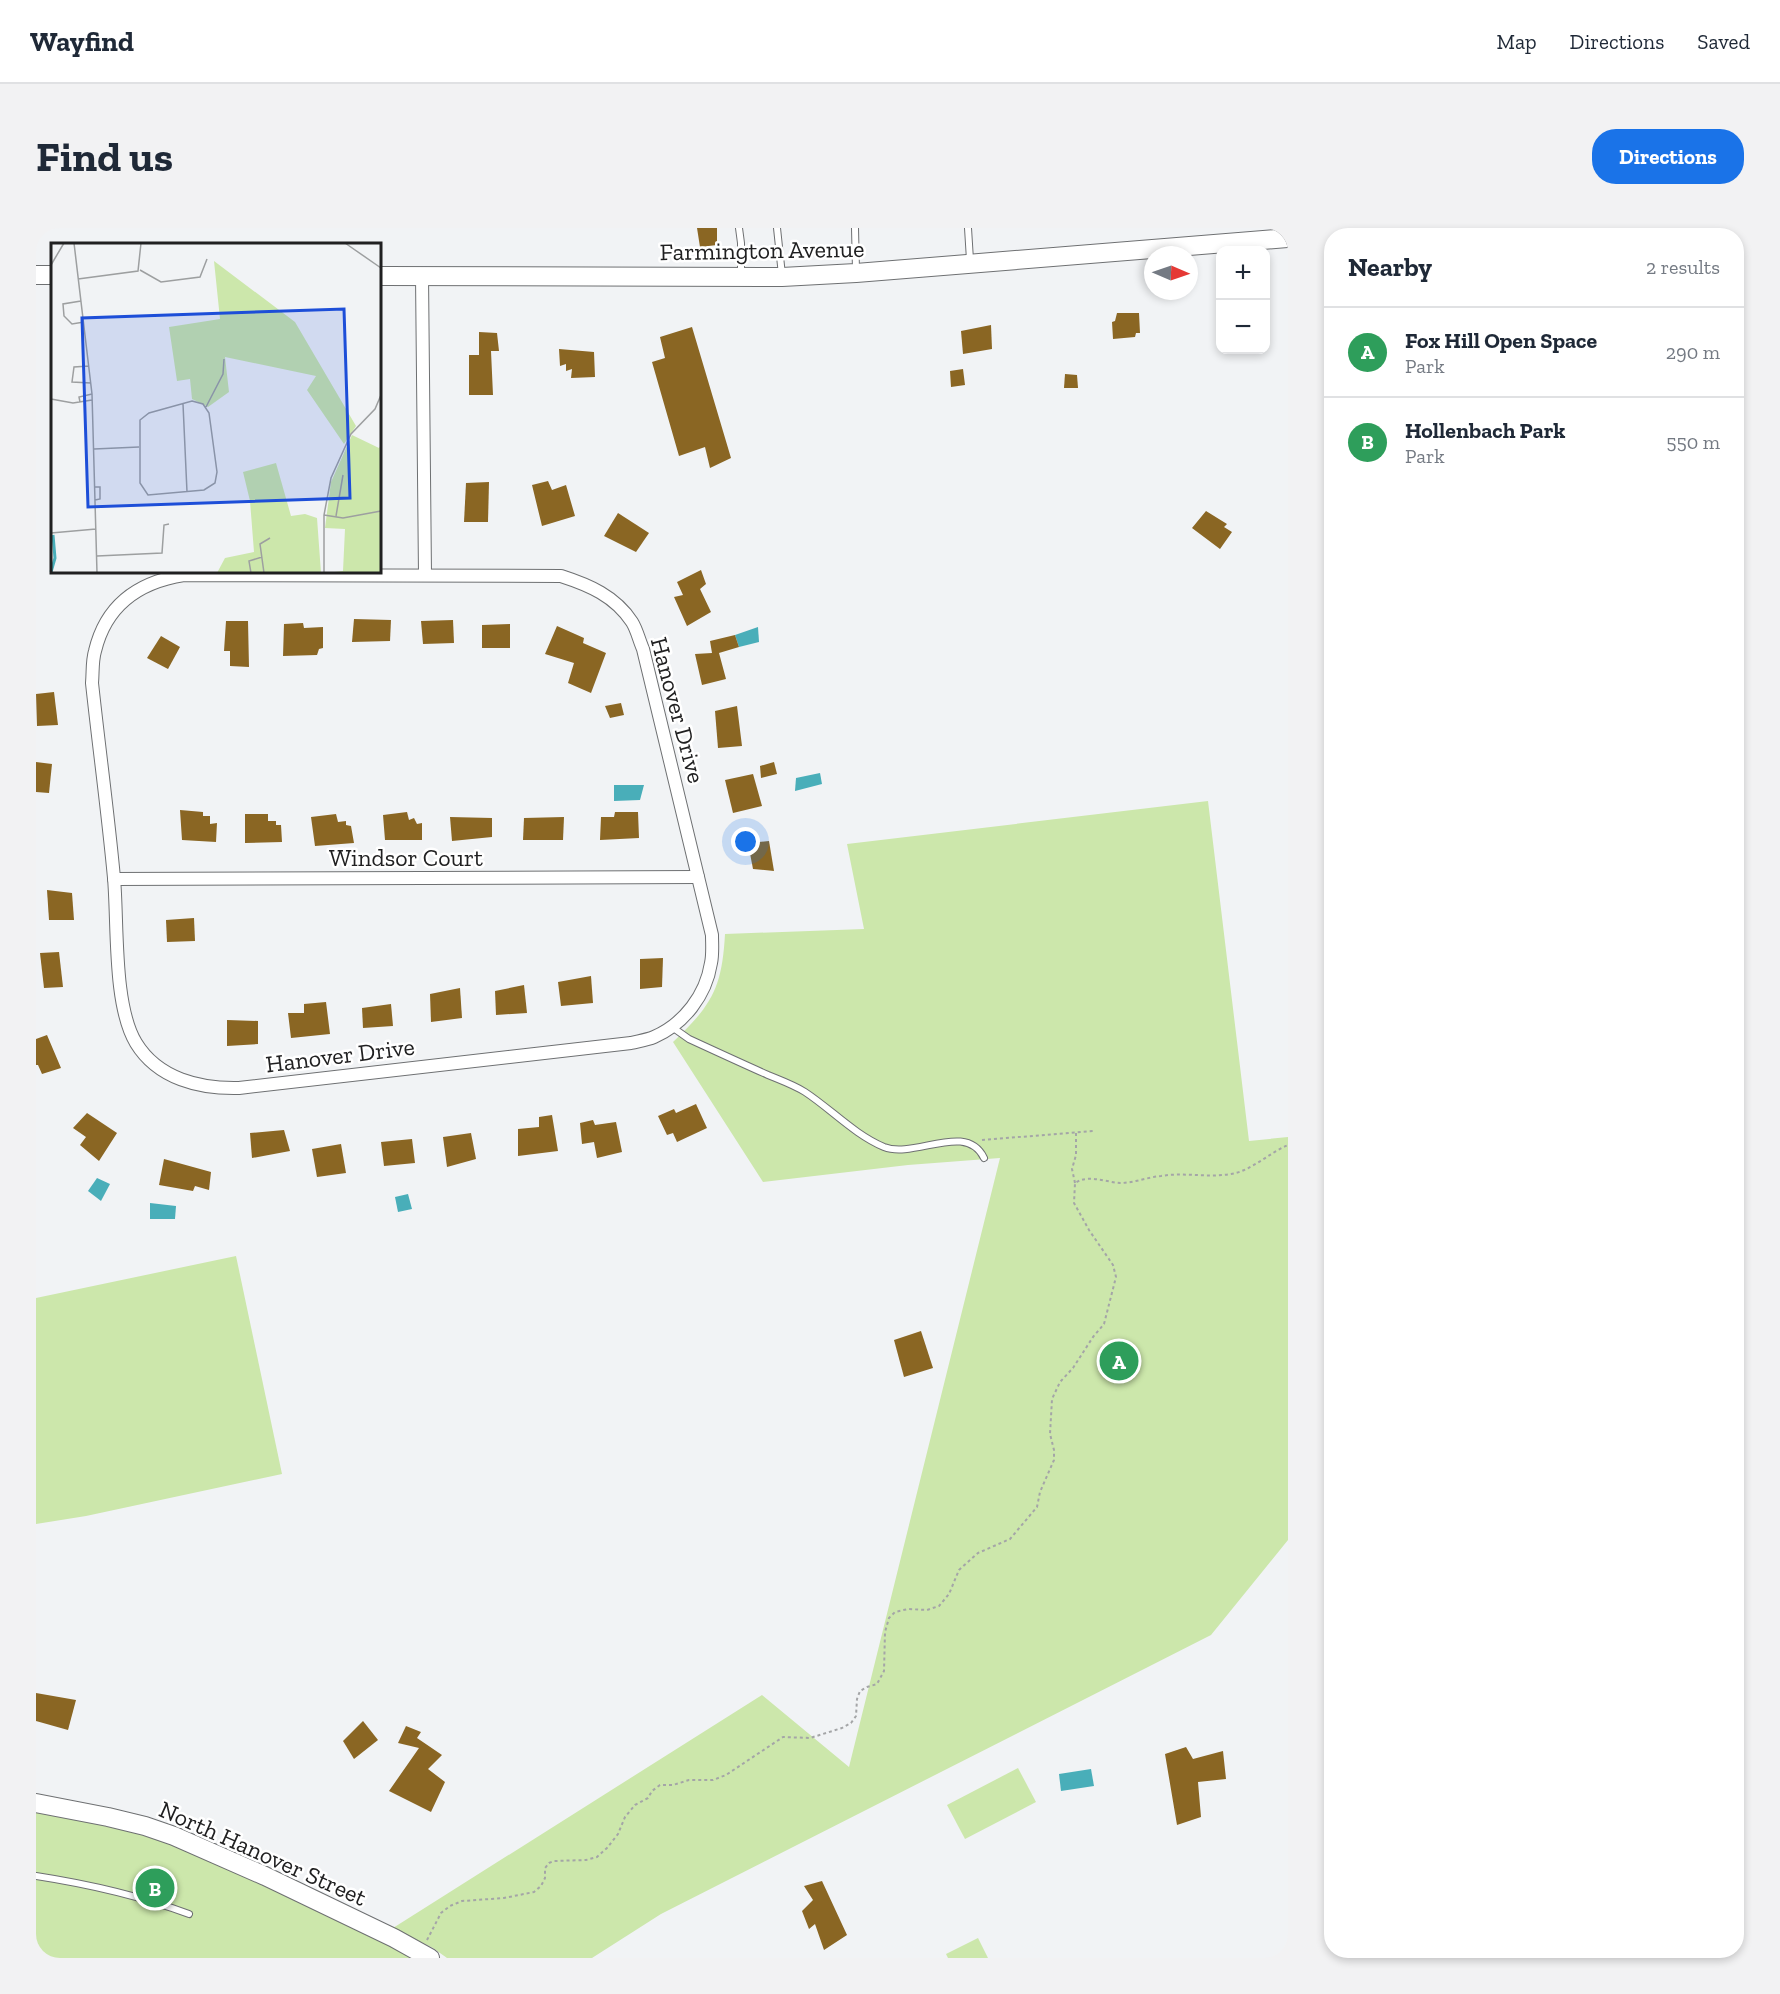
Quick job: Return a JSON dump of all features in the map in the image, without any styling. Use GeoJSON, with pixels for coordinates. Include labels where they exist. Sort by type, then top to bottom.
{"type":"FeatureCollection","features":[{"type":"Feature","properties":{"kind":"street","name":"Farmington Avenue"},"geometry":{"type":"LineString","coordinates":[[381,276],[782,277],[856,273],[1257,237],[1288,238]]}},
{"type":"Feature","properties":{"kind":"street"},"geometry":{"type":"LineString","coordinates":[[422,276],[425,575]]}},
{"type":"Feature","properties":{"kind":"street","name":"Hanover Drive"},"geometry":{"type":"LineString","coordinates":[[184,574],[561,576],[600,590],[616,603],[633,623],[643,649],[698,877],[712,935],[711,963],[705,987],[694,1006],[671,1026],[653,1037],[631,1043],[239,1088],[216,1089],[190,1084],[165,1072],[148,1060],[136,1043],[126,1021],[121,993],[114,879],[92,683],[94,652],[105,623],[118,605],[139,589],[163,578],[184,574]]}},
{"type":"Feature","properties":{"kind":"street","name":"Windsor Court"},"geometry":{"type":"LineString","coordinates":[[114,879],[698,877]]}},
{"type":"Feature","properties":{"kind":"street","name":"North Hanover Street"},"geometry":{"type":"LineString","coordinates":[[36,1803],[108,1817],[174,1836],[265,1876],[425,1955]]}},
{"type":"Feature","properties":{"kind":"lane"},"geometry":{"type":"LineString","coordinates":[[739,228],[741,277]]}},
{"type":"Feature","properties":{"kind":"lane"},"geometry":{"type":"LineString","coordinates":[[777,228],[782,277]]}},
{"type":"Feature","properties":{"kind":"lane"},"geometry":{"type":"LineString","coordinates":[[855,228],[856,273]]}},
{"type":"Feature","properties":{"kind":"lane"},"geometry":{"type":"LineString","coordinates":[[968,228],[970,263]]}},
{"type":"Feature","properties":{"kind":"lane"},"geometry":{"type":"LineString","coordinates":[[671,1026],[689,1039],[804,1091],[885,1148],[899,1151],[924,1145],[964,1141],[980,1150],[984,1158]]}},
{"type":"Feature","properties":{"kind":"lane"},"geometry":{"type":"LineString","coordinates":[[36,1876],[70,1881],[189,1914]]}},
{"type":"Feature","properties":{"kind":"path"},"geometry":{"type":"LineString","coordinates":[[964,1141],[1094,1131]]}},
{"type":"Feature","properties":{"kind":"path"},"geometry":{"type":"LineString","coordinates":[[425,1955],[441,1913],[450,1906],[462,1901],[534,1893],[545,1878],[545,1868],[549,1863],[597,1857],[608,1848],[618,1834],[625,1817],[635,1805],[648,1798],[652,1791],[660,1785],[673,1785],[689,1780],[713,1780],[726,1775],[783,1737],[810,1738],[851,1723],[856,1716],[860,1691],[877,1684],[884,1671],[885,1632],[889,1618],[895,1612],[909,1609],[927,1610],[939,1606],[950,1594],[959,1570],[978,1553],[1010,1539],[1028,1519],[1037,1507],[1040,1492],[1054,1460],[1050,1434],[1052,1399],[1060,1382],[1073,1368],[1104,1324],[1116,1277],[1113,1265],[1074,1203],[1075,1183],[1072,1169],[1076,1155],[1076,1132]]}},
{"type":"Feature","properties":{"kind":"path"},"geometry":{"type":"LineString","coordinates":[[1075,1183],[1094,1178],[1121,1183],[1162,1175],[1231,1174],[1251,1168],[1272,1151],[1288,1145]]}},
{"type":"Feature","properties":{"kind":"green space"},"geometry":{"type":"Polygon","coordinates":[[[1208,801],[1249,1141],[1288,1137],[1288,1540],[1211,1635],[661,1914],[592,1958],[447,1958],[433,1948],[393,1928],[762,1695],[849,1767],[1000,1158],[908,1165],[763,1182],[673,1042],[697,1017],[713,994],[724,953],[725,934],[864,929],[847,844],[1208,801]]]}},
{"type":"Feature","properties":{"kind":"green space"},"geometry":{"type":"Polygon","coordinates":[[[236,1256],[282,1474],[86,1516],[36,1524],[36,1298],[236,1256]]]}},
{"type":"Feature","properties":{"kind":"green space"},"geometry":{"type":"Polygon","coordinates":[[[1018,1768],[1036,1802],[965,1839],[947,1805],[1018,1768]]]}},
{"type":"Feature","properties":{"kind":"green space"},"geometry":{"type":"Polygon","coordinates":[[[36,1810],[146,1834],[189,1850],[376,1937],[411,1958],[36,1958],[36,1810]]]}},
{"type":"Feature","properties":{"kind":"green space"},"geometry":{"type":"Polygon","coordinates":[[[978,1938],[988,1958],[948,1958],[946,1954],[978,1938]]]}},
{"type":"Feature","properties":{"kind":"water"},"geometry":{"type":"Polygon","coordinates":[[[758,627],[759,642],[739,647],[735,635],[758,627]]]}},
{"type":"Feature","properties":{"kind":"water"},"geometry":{"type":"Polygon","coordinates":[[[820,773],[822,784],[795,791],[796,778],[820,773]]]}},
{"type":"Feature","properties":{"kind":"water"},"geometry":{"type":"Polygon","coordinates":[[[614,785],[644,785],[640,800],[614,801],[614,785]]]}},
{"type":"Feature","properties":{"kind":"water"},"geometry":{"type":"Polygon","coordinates":[[[97,1178],[110,1184],[101,1201],[88,1191],[97,1178]]]}},
{"type":"Feature","properties":{"kind":"water"},"geometry":{"type":"Polygon","coordinates":[[[408,1194],[412,1209],[398,1212],[395,1197],[408,1194]]]}},
{"type":"Feature","properties":{"kind":"water"},"geometry":{"type":"Polygon","coordinates":[[[150,1203],[176,1206],[175,1219],[150,1219],[150,1203]]]}},
{"type":"Feature","properties":{"kind":"water"},"geometry":{"type":"Polygon","coordinates":[[[1091,1769],[1094,1786],[1061,1791],[1059,1774],[1091,1769]]]}},
{"type":"Feature","properties":{"kind":"building"},"geometry":{"type":"Polygon","coordinates":[[[697,228],[717,228],[717,245],[700,247],[697,228]]]}},
{"type":"Feature","properties":{"kind":"building"},"geometry":{"type":"Polygon","coordinates":[[[1117,313],[1139,313],[1140,333],[1136,333],[1135,337],[1113,339],[1112,322],[1115,321],[1117,313]]]}},
{"type":"Feature","properties":{"kind":"building"},"geometry":{"type":"Polygon","coordinates":[[[991,325],[992,349],[963,354],[961,331],[991,325]]]}},
{"type":"Feature","properties":{"kind":"building"},"geometry":{"type":"Polygon","coordinates":[[[692,327],[731,458],[710,468],[705,447],[679,456],[652,362],[665,358],[660,337],[692,327]]]}},
{"type":"Feature","properties":{"kind":"building"},"geometry":{"type":"Polygon","coordinates":[[[479,332],[497,333],[499,351],[491,351],[493,395],[469,395],[469,355],[479,355],[479,332]]]}},
{"type":"Feature","properties":{"kind":"building"},"geometry":{"type":"Polygon","coordinates":[[[559,349],[594,352],[595,377],[571,378],[572,369],[566,371],[566,364],[560,366],[559,349]]]}},
{"type":"Feature","properties":{"kind":"building"},"geometry":{"type":"Polygon","coordinates":[[[963,369],[965,385],[951,387],[950,371],[963,369]]]}},
{"type":"Feature","properties":{"kind":"building"},"geometry":{"type":"Polygon","coordinates":[[[1065,374],[1077,375],[1078,388],[1064,388],[1065,374]]]}},
{"type":"Feature","properties":{"kind":"building"},"geometry":{"type":"Polygon","coordinates":[[[548,481],[552,490],[566,485],[575,516],[542,526],[532,485],[548,481]]]}},
{"type":"Feature","properties":{"kind":"building"},"geometry":{"type":"Polygon","coordinates":[[[489,482],[488,522],[464,522],[466,483],[489,482]]]}},
{"type":"Feature","properties":{"kind":"building"},"geometry":{"type":"Polygon","coordinates":[[[1206,511],[1227,524],[1224,527],[1232,532],[1220,549],[1192,528],[1206,511]]]}},
{"type":"Feature","properties":{"kind":"building"},"geometry":{"type":"Polygon","coordinates":[[[618,513],[649,533],[636,552],[604,536],[618,513]]]}},
{"type":"Feature","properties":{"kind":"building"},"geometry":{"type":"Polygon","coordinates":[[[701,570],[706,584],[700,589],[711,612],[687,626],[674,597],[683,595],[677,582],[701,570]]]}},
{"type":"Feature","properties":{"kind":"building"},"geometry":{"type":"Polygon","coordinates":[[[354,619],[391,620],[390,641],[352,642],[354,619]]]}},
{"type":"Feature","properties":{"kind":"building"},"geometry":{"type":"Polygon","coordinates":[[[453,620],[454,643],[423,644],[421,621],[453,620]]]}},
{"type":"Feature","properties":{"kind":"building"},"geometry":{"type":"Polygon","coordinates":[[[226,621],[248,621],[249,667],[230,666],[230,651],[224,651],[226,621]]]}},
{"type":"Feature","properties":{"kind":"building"},"geometry":{"type":"Polygon","coordinates":[[[303,623],[304,628],[323,627],[323,648],[319,649],[317,655],[283,656],[284,624],[303,623]]]}},
{"type":"Feature","properties":{"kind":"building"},"geometry":{"type":"Polygon","coordinates":[[[510,624],[510,648],[482,648],[482,625],[510,624]]]}},
{"type":"Feature","properties":{"kind":"building"},"geometry":{"type":"Polygon","coordinates":[[[557,626],[584,638],[583,643],[606,653],[591,693],[568,683],[574,663],[545,654],[557,626]]]}},
{"type":"Feature","properties":{"kind":"building"},"geometry":{"type":"Polygon","coordinates":[[[735,635],[739,647],[719,653],[726,679],[702,685],[695,654],[712,653],[710,641],[735,635]]]}},
{"type":"Feature","properties":{"kind":"building"},"geometry":{"type":"Polygon","coordinates":[[[161,636],[180,647],[168,669],[147,658],[161,636]]]}},
{"type":"Feature","properties":{"kind":"building"},"geometry":{"type":"Polygon","coordinates":[[[54,692],[58,725],[37,726],[36,694],[54,692]]]}},
{"type":"Feature","properties":{"kind":"building"},"geometry":{"type":"Polygon","coordinates":[[[621,703],[624,715],[610,718],[605,706],[621,703]]]}},
{"type":"Feature","properties":{"kind":"building"},"geometry":{"type":"Polygon","coordinates":[[[737,706],[742,746],[718,748],[715,711],[737,706]]]}},
{"type":"Feature","properties":{"kind":"building"},"geometry":{"type":"Polygon","coordinates":[[[36,762],[52,764],[49,793],[36,792],[36,762]]]}},
{"type":"Feature","properties":{"kind":"building"},"geometry":{"type":"Polygon","coordinates":[[[774,762],[777,774],[761,778],[760,766],[774,762]]]}},
{"type":"Feature","properties":{"kind":"building"},"geometry":{"type":"Polygon","coordinates":[[[753,774],[762,806],[733,813],[725,780],[753,774]]]}},
{"type":"Feature","properties":{"kind":"building"},"geometry":{"type":"Polygon","coordinates":[[[180,810],[203,812],[203,816],[210,816],[210,824],[217,823],[216,842],[182,840],[180,810]]]}},
{"type":"Feature","properties":{"kind":"building"},"geometry":{"type":"Polygon","coordinates":[[[407,812],[409,820],[414,818],[417,824],[422,823],[422,840],[385,840],[383,815],[407,812]]]}},
{"type":"Feature","properties":{"kind":"building"},"geometry":{"type":"Polygon","coordinates":[[[615,812],[638,812],[639,838],[600,840],[601,817],[614,817],[615,812]]]}},
{"type":"Feature","properties":{"kind":"building"},"geometry":{"type":"Polygon","coordinates":[[[245,814],[268,814],[268,821],[276,821],[276,825],[281,825],[282,842],[245,843],[245,814]]]}},
{"type":"Feature","properties":{"kind":"building"},"geometry":{"type":"Polygon","coordinates":[[[336,814],[338,822],[346,821],[346,825],[351,826],[354,843],[315,846],[311,817],[336,814]]]}},
{"type":"Feature","properties":{"kind":"building"},"geometry":{"type":"Polygon","coordinates":[[[450,817],[492,818],[492,837],[452,841],[450,817]]]}},
{"type":"Feature","properties":{"kind":"building"},"geometry":{"type":"Polygon","coordinates":[[[564,817],[563,840],[523,840],[524,818],[564,817]]]}},
{"type":"Feature","properties":{"kind":"building"},"geometry":{"type":"Polygon","coordinates":[[[769,841],[774,871],[753,869],[748,843],[769,841]]]}},
{"type":"Feature","properties":{"kind":"building"},"geometry":{"type":"Polygon","coordinates":[[[47,890],[72,893],[74,920],[49,920],[47,890]]]}},
{"type":"Feature","properties":{"kind":"building"},"geometry":{"type":"Polygon","coordinates":[[[194,918],[195,941],[167,942],[166,920],[194,918]]]}},
{"type":"Feature","properties":{"kind":"building"},"geometry":{"type":"Polygon","coordinates":[[[59,952],[63,987],[44,988],[40,953],[59,952]]]}},
{"type":"Feature","properties":{"kind":"building"},"geometry":{"type":"Polygon","coordinates":[[[663,958],[662,987],[640,989],[640,959],[663,958]]]}},
{"type":"Feature","properties":{"kind":"building"},"geometry":{"type":"Polygon","coordinates":[[[591,976],[593,1003],[561,1006],[558,982],[591,976]]]}},
{"type":"Feature","properties":{"kind":"building"},"geometry":{"type":"Polygon","coordinates":[[[524,985],[527,1013],[496,1015],[495,991],[524,985]]]}},
{"type":"Feature","properties":{"kind":"building"},"geometry":{"type":"Polygon","coordinates":[[[460,988],[462,1018],[431,1022],[430,994],[460,988]]]}},
{"type":"Feature","properties":{"kind":"building"},"geometry":{"type":"Polygon","coordinates":[[[326,1002],[330,1034],[291,1038],[288,1013],[304,1013],[304,1004],[326,1002]]]}},
{"type":"Feature","properties":{"kind":"building"},"geometry":{"type":"Polygon","coordinates":[[[391,1004],[393,1026],[363,1028],[362,1008],[391,1004]]]}},
{"type":"Feature","properties":{"kind":"building"},"geometry":{"type":"Polygon","coordinates":[[[227,1020],[258,1021],[258,1044],[227,1046],[227,1020]]]}},
{"type":"Feature","properties":{"kind":"building"},"geometry":{"type":"Polygon","coordinates":[[[47,1035],[61,1068],[42,1074],[36,1065],[36,1039],[47,1035]]]}},
{"type":"Feature","properties":{"kind":"building"},"geometry":{"type":"Polygon","coordinates":[[[696,1104],[707,1128],[677,1142],[673,1133],[667,1135],[658,1116],[674,1109],[676,1113],[696,1104]]]}},
{"type":"Feature","properties":{"kind":"building"},"geometry":{"type":"Polygon","coordinates":[[[87,1113],[117,1133],[99,1161],[80,1145],[86,1137],[73,1128],[87,1113]]]}},
{"type":"Feature","properties":{"kind":"building"},"geometry":{"type":"Polygon","coordinates":[[[552,1115],[558,1151],[518,1156],[518,1129],[539,1127],[539,1117],[552,1115]]]}},
{"type":"Feature","properties":{"kind":"building"},"geometry":{"type":"Polygon","coordinates":[[[593,1120],[595,1125],[616,1122],[622,1152],[597,1158],[594,1142],[582,1144],[580,1123],[593,1120]]]}},
{"type":"Feature","properties":{"kind":"building"},"geometry":{"type":"Polygon","coordinates":[[[284,1130],[290,1151],[252,1158],[250,1133],[284,1130]]]}},
{"type":"Feature","properties":{"kind":"building"},"geometry":{"type":"Polygon","coordinates":[[[471,1133],[476,1159],[447,1167],[443,1137],[471,1133]]]}},
{"type":"Feature","properties":{"kind":"building"},"geometry":{"type":"Polygon","coordinates":[[[412,1139],[415,1163],[384,1166],[381,1142],[412,1139]]]}},
{"type":"Feature","properties":{"kind":"building"},"geometry":{"type":"Polygon","coordinates":[[[341,1144],[346,1173],[317,1177],[312,1149],[341,1144]]]}},
{"type":"Feature","properties":{"kind":"building"},"geometry":{"type":"Polygon","coordinates":[[[164,1159],[211,1172],[209,1190],[195,1186],[193,1191],[159,1185],[164,1159]]]}},
{"type":"Feature","properties":{"kind":"building"},"geometry":{"type":"Polygon","coordinates":[[[921,1331],[933,1368],[904,1377],[894,1340],[921,1331]]]}},
{"type":"Feature","properties":{"kind":"building"},"geometry":{"type":"Polygon","coordinates":[[[36,1693],[76,1700],[68,1730],[36,1721],[36,1693]]]}},
{"type":"Feature","properties":{"kind":"building"},"geometry":{"type":"Polygon","coordinates":[[[363,1721],[378,1740],[354,1759],[343,1741],[363,1721]]]}},
{"type":"Feature","properties":{"kind":"building"},"geometry":{"type":"Polygon","coordinates":[[[406,1726],[421,1732],[417,1738],[442,1755],[428,1769],[445,1782],[431,1812],[389,1791],[419,1748],[398,1743],[406,1726]]]}},
{"type":"Feature","properties":{"kind":"building"},"geometry":{"type":"Polygon","coordinates":[[[1186,1747],[1193,1759],[1223,1751],[1226,1779],[1198,1782],[1201,1817],[1177,1825],[1165,1754],[1186,1747]]]}},
{"type":"Feature","properties":{"kind":"building"},"geometry":{"type":"Polygon","coordinates":[[[822,1881],[847,1935],[824,1950],[815,1924],[809,1929],[802,1911],[813,1900],[804,1886],[822,1881]]]}},
{"type":"Feature","properties":{"kind":"place","name":"Fox Hill Open Space"},"geometry":{"type":"Point","coordinates":[1119,1361]}},
{"type":"Feature","properties":{"kind":"place","name":"Hollenbach Park"},"geometry":{"type":"Point","coordinates":[155,1888]}}]}
